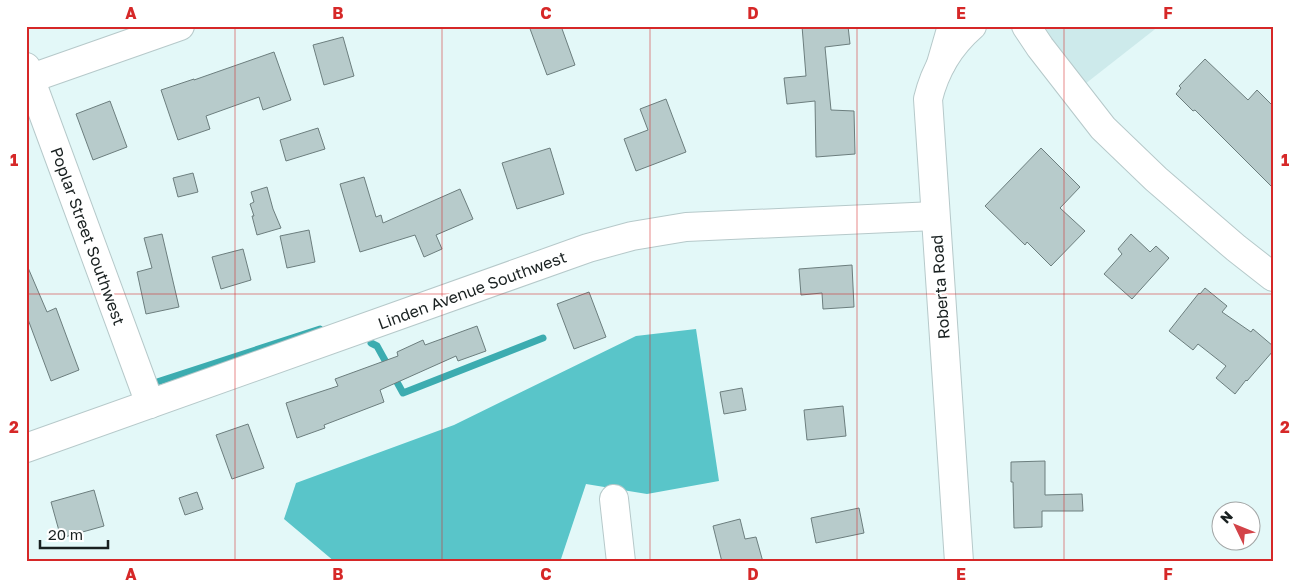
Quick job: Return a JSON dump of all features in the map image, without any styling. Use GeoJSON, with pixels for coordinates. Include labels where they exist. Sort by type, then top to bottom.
{"type":"FeatureCollection","features":[{"type":"Feature","properties":{"kind":"street"},"geometry":{"type":"LineString","coordinates":[[28,75],[180,26]]}},
{"type":"Feature","properties":{"kind":"street"},"geometry":{"type":"LineString","coordinates":[[941,64],[952,26]]}},
{"type":"Feature","properties":{"kind":"street","name":"Roberta Road"},"geometry":{"type":"LineString","coordinates":[[959,562],[928,99],[932,82],[941,64],[952,48],[972,26]]}},
{"type":"Feature","properties":{"kind":"street"},"geometry":{"type":"LineString","coordinates":[[1026,26],[1103,128],[1156,179],[1236,248],[1273,277]]}},
{"type":"Feature","properties":{"kind":"street","name":"Poplar Street Southwest"},"geometry":{"type":"LineString","coordinates":[[28,75],[150,404]]}},
{"type":"Feature","properties":{"kind":"street","name":"Linden Avenue Southwest"},"geometry":{"type":"LineString","coordinates":[[26,448],[588,248],[632,236],[686,227],[935,216]]}},
{"type":"Feature","properties":{"kind":"street"},"geometry":{"type":"LineString","coordinates":[[614,499],[621,562]]}},
{"type":"Feature","properties":{"kind":"shaded area"},"geometry":{"type":"Polygon","coordinates":[[[1043,26],[1159,26],[1085,84],[1043,26]]]}},
{"type":"Feature","properties":{"kind":"shaded area"},"geometry":{"type":"Polygon","coordinates":[[[696,329],[719,481],[647,494],[586,484],[560,562],[335,562],[284,519],[296,483],[454,425],[636,336],[696,329]]]}},
{"type":"Feature","properties":{"kind":"building"},"geometry":{"type":"Polygon","coordinates":[[[529,26],[561,26],[575,65],[547,75],[529,26]]]}},
{"type":"Feature","properties":{"kind":"building"},"geometry":{"type":"Polygon","coordinates":[[[802,26],[848,26],[850,44],[825,47],[831,110],[854,111],[855,154],[816,157],[815,101],[787,104],[784,78],[806,76],[802,26]]]}},
{"type":"Feature","properties":{"kind":"building"},"geometry":{"type":"Polygon","coordinates":[[[343,37],[354,76],[324,85],[313,45],[343,37]]]}},
{"type":"Feature","properties":{"kind":"building"},"geometry":{"type":"Polygon","coordinates":[[[274,52],[291,100],[263,110],[259,97],[206,116],[210,129],[178,140],[161,90],[274,52]]]}},
{"type":"Feature","properties":{"kind":"building"},"geometry":{"type":"Polygon","coordinates":[[[1205,59],[1248,100],[1257,90],[1273,106],[1273,188],[1195,110],[1193,111],[1176,94],[1181,88],[1179,86],[1205,59]]]}},
{"type":"Feature","properties":{"kind":"building"},"geometry":{"type":"Polygon","coordinates":[[[666,99],[686,152],[636,171],[624,139],[648,130],[640,109],[666,99]]]}},
{"type":"Feature","properties":{"kind":"building"},"geometry":{"type":"Polygon","coordinates":[[[110,101],[127,147],[93,160],[76,114],[110,101]]]}},
{"type":"Feature","properties":{"kind":"building"},"geometry":{"type":"Polygon","coordinates":[[[318,128],[325,149],[286,161],[280,140],[318,128]]]}},
{"type":"Feature","properties":{"kind":"building"},"geometry":{"type":"Polygon","coordinates":[[[550,148],[564,194],[517,209],[502,163],[550,148]]]}},
{"type":"Feature","properties":{"kind":"building"},"geometry":{"type":"Polygon","coordinates":[[[1041,148],[1080,187],[1060,208],[1085,231],[1051,266],[1027,242],[1025,245],[985,206],[1041,148]]]}},
{"type":"Feature","properties":{"kind":"building"},"geometry":{"type":"Polygon","coordinates":[[[193,173],[198,192],[178,197],[173,178],[193,173]]]}},
{"type":"Feature","properties":{"kind":"building"},"geometry":{"type":"Polygon","coordinates":[[[364,177],[376,217],[381,215],[383,223],[460,189],[473,219],[436,235],[442,249],[424,257],[415,235],[360,252],[340,184],[364,177]]]}},
{"type":"Feature","properties":{"kind":"building"},"geometry":{"type":"Polygon","coordinates":[[[267,187],[281,228],[257,235],[250,204],[254,202],[251,192],[267,187]]]}},
{"type":"Feature","properties":{"kind":"building"},"geometry":{"type":"Polygon","coordinates":[[[309,230],[315,262],[287,268],[280,236],[309,230]]]}},
{"type":"Feature","properties":{"kind":"building"},"geometry":{"type":"Polygon","coordinates":[[[162,234],[179,307],[146,314],[137,272],[152,268],[144,238],[162,234]]]}},
{"type":"Feature","properties":{"kind":"building"},"geometry":{"type":"Polygon","coordinates":[[[1131,234],[1150,252],[1156,246],[1169,258],[1132,299],[1104,274],[1122,254],[1118,249],[1131,234]]]}},
{"type":"Feature","properties":{"kind":"building"},"geometry":{"type":"Polygon","coordinates":[[[243,249],[251,280],[221,289],[212,257],[243,249]]]}},
{"type":"Feature","properties":{"kind":"building"},"geometry":{"type":"Polygon","coordinates":[[[26,263],[47,312],[56,308],[79,370],[51,381],[26,314],[26,263]]]}},
{"type":"Feature","properties":{"kind":"building"},"geometry":{"type":"Polygon","coordinates":[[[852,265],[854,307],[823,309],[822,293],[801,295],[799,269],[852,265]]]}},
{"type":"Feature","properties":{"kind":"building"},"geometry":{"type":"Polygon","coordinates":[[[1205,288],[1227,306],[1222,312],[1251,332],[1253,329],[1273,346],[1273,351],[1235,394],[1216,378],[1226,366],[1198,344],[1193,350],[1169,331],[1205,288]]]}},
{"type":"Feature","properties":{"kind":"building"},"geometry":{"type":"Polygon","coordinates":[[[589,292],[606,337],[574,349],[557,304],[589,292]]]}},
{"type":"Feature","properties":{"kind":"building"},"geometry":{"type":"Polygon","coordinates":[[[477,326],[486,351],[458,361],[456,356],[380,390],[384,402],[324,425],[325,428],[297,438],[286,403],[338,386],[335,379],[398,356],[397,352],[423,340],[425,345],[477,326]]]}},
{"type":"Feature","properties":{"kind":"building"},"geometry":{"type":"Polygon","coordinates":[[[742,388],[746,410],[724,414],[720,392],[742,388]]]}},
{"type":"Feature","properties":{"kind":"building"},"geometry":{"type":"Polygon","coordinates":[[[843,406],[846,436],[807,440],[804,410],[843,406]]]}},
{"type":"Feature","properties":{"kind":"building"},"geometry":{"type":"Polygon","coordinates":[[[248,424],[264,468],[232,479],[216,435],[248,424]]]}},
{"type":"Feature","properties":{"kind":"building"},"geometry":{"type":"Polygon","coordinates":[[[1045,461],[1045,495],[1082,494],[1083,511],[1042,511],[1042,527],[1014,528],[1011,462],[1045,461]]]}},
{"type":"Feature","properties":{"kind":"building"},"geometry":{"type":"Polygon","coordinates":[[[94,490],[104,526],[61,538],[51,502],[94,490]]]}},
{"type":"Feature","properties":{"kind":"building"},"geometry":{"type":"Polygon","coordinates":[[[197,492],[203,509],[185,515],[179,498],[197,492]]]}},
{"type":"Feature","properties":{"kind":"building"},"geometry":{"type":"Polygon","coordinates":[[[859,508],[864,533],[816,543],[811,518],[859,508]]]}},
{"type":"Feature","properties":{"kind":"building"},"geometry":{"type":"Polygon","coordinates":[[[740,519],[745,539],[756,537],[763,562],[722,562],[713,526],[740,519]]]}},
{"type":"Feature","properties":{"kind":"waterway"},"geometry":{"type":"LineString","coordinates":[[157,382],[320,329]]}},
{"type":"Feature","properties":{"kind":"waterway"},"geometry":{"type":"LineString","coordinates":[[371,343],[377,346],[403,393],[543,338]]}}]}
